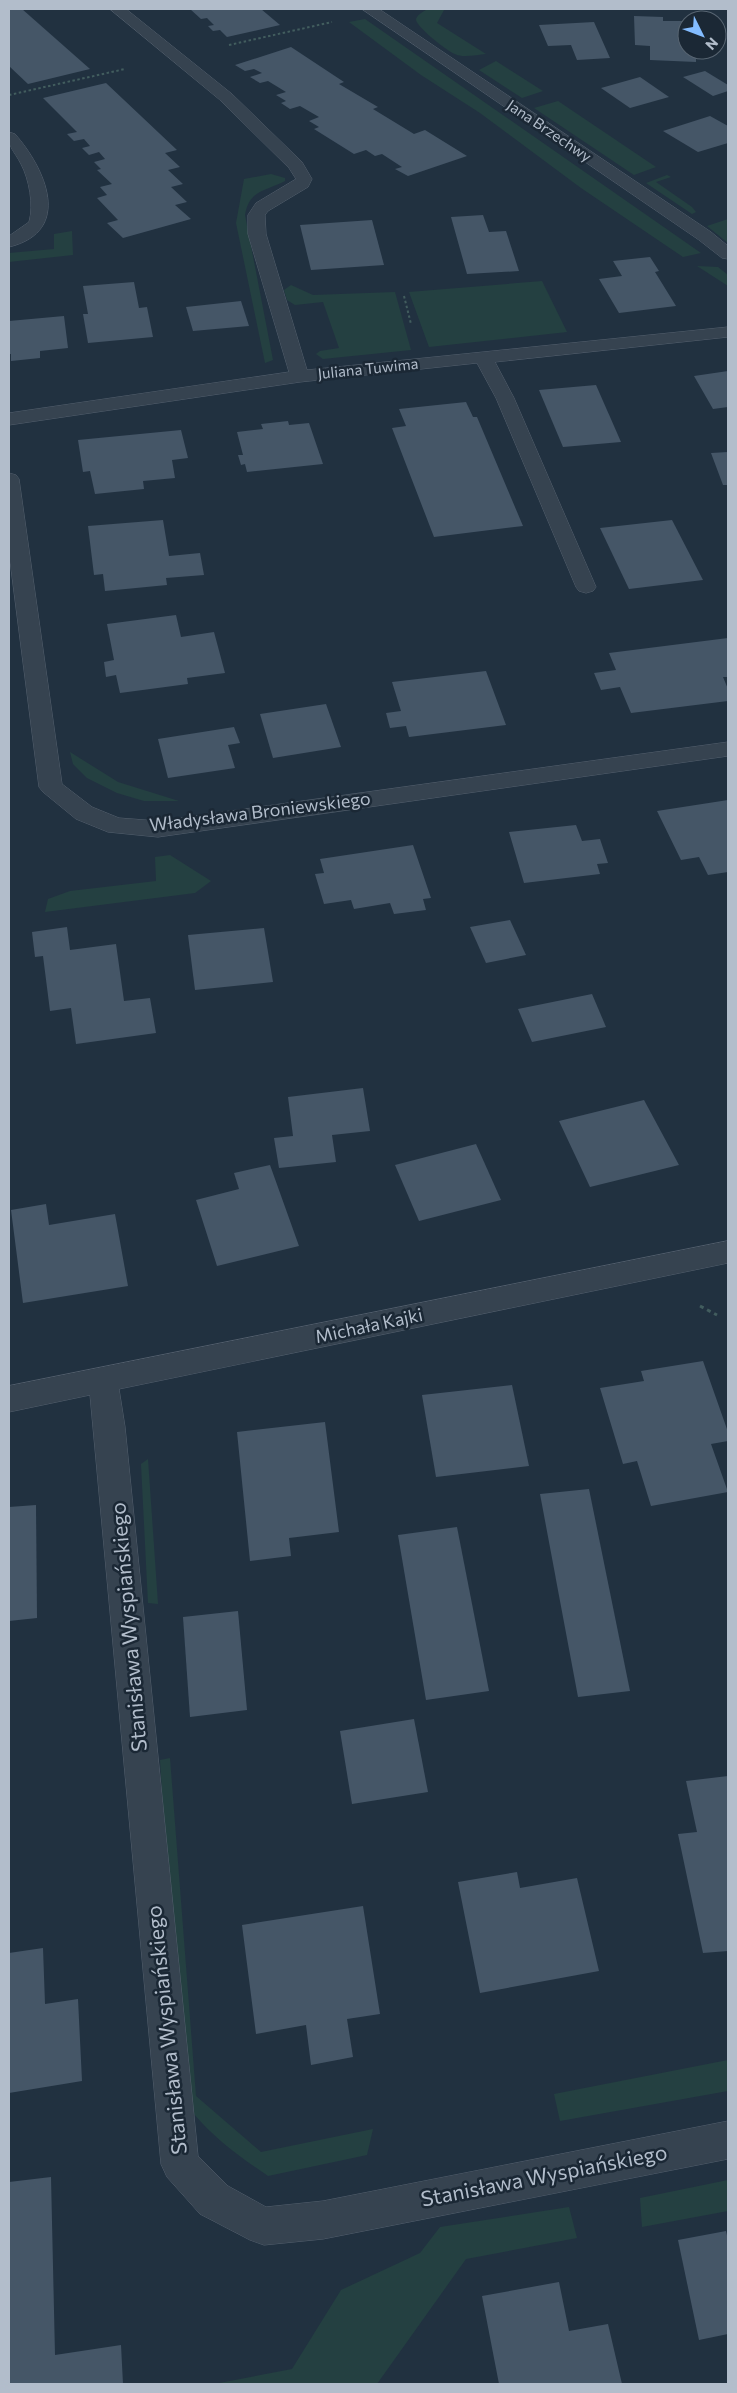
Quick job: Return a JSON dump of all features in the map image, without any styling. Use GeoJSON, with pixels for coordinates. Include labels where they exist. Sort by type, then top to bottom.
{"type":"FeatureCollection","features":[{"type":"Feature","properties":{"kind":"street"},"geometry":{"type":"LineString","coordinates":[[117,9],[226,97],[296,166],[304,179],[302,183],[262,207],[256,215],[257,234],[300,376]]}},
{"type":"Feature","properties":{"kind":"street","name":"Jana Brzechwy"},"geometry":{"type":"LineString","coordinates":[[369,9],[705,236],[728,254]]}},
{"type":"Feature","properties":{"kind":"street"},"geometry":{"type":"LineString","coordinates":[[9,138],[26,156],[37,180],[39,205],[37,222],[26,232],[9,242]]}},
{"type":"Feature","properties":{"kind":"street","name":"Juliana Tuwima"},"geometry":{"type":"LineString","coordinates":[[9,419],[300,376],[728,332]]}},
{"type":"Feature","properties":{"kind":"street"},"geometry":{"type":"LineString","coordinates":[[483,357],[505,398],[586,587]]}},
{"type":"Feature","properties":{"kind":"street","name":"Władysława Broniewskiego"},"geometry":{"type":"LineString","coordinates":[[9,479],[51,787],[84,813],[116,826],[158,829],[728,749]]}},
{"type":"Feature","properties":{"kind":"street","name":"Michała Kajki"},"geometry":{"type":"LineString","coordinates":[[9,1399],[728,1254]]}},
{"type":"Feature","properties":{"kind":"street","name":"Stanisława Wyspiańskiego"},"geometry":{"type":"LineString","coordinates":[[103,1380],[110,1427],[180,2164],[214,2200],[264,2226],[323,2220],[728,2140]]}},
{"type":"Feature","properties":{"kind":"green space"},"geometry":{"type":"Polygon","coordinates":[[[428,9],[472,9],[444,10],[437,23],[486,54],[462,56],[451,52],[439,43],[421,27],[416,19],[428,9]]]}},
{"type":"Feature","properties":{"kind":"green space"},"geometry":{"type":"Polygon","coordinates":[[[365,19],[701,253],[683,257],[581,188],[480,113],[421,75],[349,22],[365,19]]]}},
{"type":"Feature","properties":{"kind":"green space"},"geometry":{"type":"Polygon","coordinates":[[[496,61],[543,91],[522,98],[479,70],[496,61]]]}},
{"type":"Feature","properties":{"kind":"green space"},"geometry":{"type":"Polygon","coordinates":[[[558,101],[656,167],[634,175],[534,108],[558,101]]]}},
{"type":"Feature","properties":{"kind":"green space"},"geometry":{"type":"Polygon","coordinates":[[[271,174],[285,178],[285,181],[254,196],[247,207],[245,215],[273,360],[265,363],[236,223],[244,179],[271,174]]]}},
{"type":"Feature","properties":{"kind":"green space"},"geometry":{"type":"Polygon","coordinates":[[[667,175],[671,177],[656,182],[692,207],[696,212],[692,214],[646,183],[667,175]]]}},
{"type":"Feature","properties":{"kind":"green space"},"geometry":{"type":"Polygon","coordinates":[[[728,219],[728,243],[707,226],[728,219]]]}},
{"type":"Feature","properties":{"kind":"green space"},"geometry":{"type":"Polygon","coordinates":[[[72,231],[73,255],[9,262],[9,253],[54,249],[54,234],[72,231]]]}},
{"type":"Feature","properties":{"kind":"green space"},"geometry":{"type":"Polygon","coordinates":[[[697,266],[718,267],[728,275],[728,286],[697,266]]]}},
{"type":"Feature","properties":{"kind":"green space"},"geometry":{"type":"Polygon","coordinates":[[[542,281],[567,332],[429,347],[409,292],[542,281]]]}},
{"type":"Feature","properties":{"kind":"green space"},"geometry":{"type":"Polygon","coordinates":[[[291,285],[313,295],[395,292],[411,350],[323,359],[316,354],[320,351],[339,348],[323,302],[295,305],[287,300],[284,290],[291,285]]]}},
{"type":"Feature","properties":{"kind":"green space"},"geometry":{"type":"Polygon","coordinates":[[[70,752],[118,782],[179,801],[144,801],[117,793],[87,778],[73,764],[70,752]]]}},
{"type":"Feature","properties":{"kind":"green space"},"geometry":{"type":"Polygon","coordinates":[[[170,855],[211,881],[195,893],[45,912],[48,899],[70,891],[156,881],[155,857],[170,855]]]}},
{"type":"Feature","properties":{"kind":"green space"},"geometry":{"type":"Polygon","coordinates":[[[148,1459],[158,1604],[148,1603],[141,1464],[148,1459]]]}},
{"type":"Feature","properties":{"kind":"green space"},"geometry":{"type":"Polygon","coordinates":[[[170,1758],[196,2096],[261,2152],[373,2129],[367,2155],[268,2176],[228,2147],[193,2113],[168,1890],[160,1760],[170,1758]]]}},
{"type":"Feature","properties":{"kind":"green space"},"geometry":{"type":"Polygon","coordinates":[[[728,2060],[728,2091],[560,2121],[554,2094],[728,2060]]]}},
{"type":"Feature","properties":{"kind":"green space"},"geometry":{"type":"Polygon","coordinates":[[[728,2180],[728,2211],[642,2227],[640,2198],[728,2180]]]}},
{"type":"Feature","properties":{"kind":"green space"},"geometry":{"type":"Polygon","coordinates":[[[569,2207],[577,2238],[466,2259],[377,2384],[214,2384],[292,2369],[341,2290],[420,2253],[440,2227],[569,2207]]]}},
{"type":"Feature","properties":{"kind":"building"},"geometry":{"type":"Polygon","coordinates":[[[9,9],[22,9],[90,69],[28,84],[9,66],[9,9]]]}},
{"type":"Feature","properties":{"kind":"building"},"geometry":{"type":"Polygon","coordinates":[[[190,9],[261,9],[280,25],[227,37],[220,30],[213,31],[208,26],[214,25],[207,18],[201,19],[190,9]]]}},
{"type":"Feature","properties":{"kind":"building"},"geometry":{"type":"Polygon","coordinates":[[[634,16],[663,17],[663,21],[677,21],[677,60],[696,60],[696,62],[650,60],[650,46],[635,45],[634,16]]]}},
{"type":"Feature","properties":{"kind":"building"},"geometry":{"type":"Polygon","coordinates":[[[594,22],[610,58],[577,60],[571,45],[548,46],[539,25],[594,22]]]}},
{"type":"Feature","properties":{"kind":"building"},"geometry":{"type":"Polygon","coordinates":[[[291,47],[344,82],[339,84],[378,107],[373,109],[414,134],[425,130],[467,156],[408,176],[395,169],[402,167],[382,154],[375,156],[366,150],[354,154],[314,129],[319,127],[309,121],[319,117],[300,106],[290,109],[281,103],[286,101],[276,95],[286,92],[268,81],[260,83],[250,77],[262,73],[254,69],[245,71],[235,65],[291,47]]]}},
{"type":"Feature","properties":{"kind":"building"},"geometry":{"type":"Polygon","coordinates":[[[705,71],[728,85],[728,91],[713,96],[683,77],[705,71]]]}},
{"type":"Feature","properties":{"kind":"building"},"geometry":{"type":"Polygon","coordinates":[[[640,77],[669,97],[630,108],[601,88],[640,77]]]}},
{"type":"Feature","properties":{"kind":"building"},"geometry":{"type":"Polygon","coordinates":[[[106,83],[177,150],[165,153],[180,167],[168,170],[183,184],[171,187],[187,202],[175,205],[191,219],[123,238],[107,223],[118,220],[97,198],[107,195],[100,187],[112,184],[97,170],[101,169],[94,162],[105,159],[99,152],[89,155],[82,148],[90,146],[84,139],[74,141],[67,134],[77,132],[43,98],[106,83]]]}},
{"type":"Feature","properties":{"kind":"building"},"geometry":{"type":"Polygon","coordinates":[[[710,116],[728,126],[728,143],[698,152],[663,131],[710,116]]]}},
{"type":"Feature","properties":{"kind":"building"},"geometry":{"type":"Polygon","coordinates":[[[483,215],[489,232],[506,231],[519,271],[467,274],[451,217],[483,215]]]}},
{"type":"Feature","properties":{"kind":"building"},"geometry":{"type":"Polygon","coordinates":[[[372,220],[384,265],[311,270],[300,225],[372,220]]]}},
{"type":"Feature","properties":{"kind":"building"},"geometry":{"type":"Polygon","coordinates":[[[650,257],[659,271],[655,272],[676,306],[619,313],[599,279],[622,276],[613,261],[650,257]]]}},
{"type":"Feature","properties":{"kind":"building"},"geometry":{"type":"Polygon","coordinates":[[[134,282],[139,308],[147,307],[153,337],[88,343],[83,314],[88,314],[83,286],[134,282]]]}},
{"type":"Feature","properties":{"kind":"building"},"geometry":{"type":"Polygon","coordinates":[[[241,301],[249,326],[193,331],[186,307],[241,301]]]}},
{"type":"Feature","properties":{"kind":"building"},"geometry":{"type":"Polygon","coordinates":[[[64,316],[68,348],[40,351],[40,358],[11,361],[11,354],[9,354],[9,321],[64,316]]]}},
{"type":"Feature","properties":{"kind":"building"},"geometry":{"type":"Polygon","coordinates":[[[728,371],[728,407],[713,409],[694,376],[728,371]]]}},
{"type":"Feature","properties":{"kind":"building"},"geometry":{"type":"Polygon","coordinates":[[[596,385],[621,442],[563,447],[539,390],[596,385]]]}},
{"type":"Feature","properties":{"kind":"building"},"geometry":{"type":"Polygon","coordinates":[[[466,402],[473,417],[477,417],[523,526],[434,537],[392,428],[406,426],[399,409],[466,402]]]}},
{"type":"Feature","properties":{"kind":"building"},"geometry":{"type":"Polygon","coordinates":[[[288,421],[289,425],[309,423],[323,464],[247,472],[245,464],[241,465],[238,455],[243,455],[237,432],[263,429],[261,424],[288,421]]]}},
{"type":"Feature","properties":{"kind":"building"},"geometry":{"type":"Polygon","coordinates":[[[181,430],[188,458],[172,460],[175,478],[143,481],[144,489],[95,494],[90,471],[83,472],[78,440],[181,430]]]}},
{"type":"Feature","properties":{"kind":"building"},"geometry":{"type":"Polygon","coordinates":[[[728,452],[728,485],[723,485],[711,453],[728,452]]]}},
{"type":"Feature","properties":{"kind":"building"},"geometry":{"type":"Polygon","coordinates":[[[163,520],[169,556],[200,553],[204,575],[166,578],[167,585],[105,591],[103,574],[94,575],[88,526],[163,520]]]}},
{"type":"Feature","properties":{"kind":"building"},"geometry":{"type":"Polygon","coordinates":[[[672,520],[703,580],[629,589],[600,528],[672,520]]]}},
{"type":"Feature","properties":{"kind":"building"},"geometry":{"type":"Polygon","coordinates":[[[176,615],[181,637],[214,632],[225,673],[187,678],[188,684],[120,693],[116,675],[106,677],[104,662],[114,660],[107,624],[176,615]]]}},
{"type":"Feature","properties":{"kind":"building"},"geometry":{"type":"Polygon","coordinates":[[[728,638],[728,677],[723,677],[728,689],[728,701],[631,713],[620,687],[601,690],[594,673],[616,670],[609,653],[728,638]]]}},
{"type":"Feature","properties":{"kind":"building"},"geometry":{"type":"Polygon","coordinates":[[[486,671],[506,725],[409,737],[406,726],[390,728],[386,713],[401,711],[392,682],[486,671]]]}},
{"type":"Feature","properties":{"kind":"building"},"geometry":{"type":"Polygon","coordinates":[[[326,704],[341,747],[273,758],[260,714],[326,704]]]}},
{"type":"Feature","properties":{"kind":"building"},"geometry":{"type":"Polygon","coordinates":[[[234,727],[240,743],[228,745],[235,768],[168,778],[158,739],[234,727]]]}},
{"type":"Feature","properties":{"kind":"building"},"geometry":{"type":"Polygon","coordinates":[[[728,800],[728,872],[708,875],[699,857],[681,860],[657,811],[728,800]]]}},
{"type":"Feature","properties":{"kind":"building"},"geometry":{"type":"Polygon","coordinates":[[[576,825],[582,841],[600,839],[608,863],[597,864],[600,874],[524,883],[509,832],[576,825]]]}},
{"type":"Feature","properties":{"kind":"building"},"geometry":{"type":"Polygon","coordinates":[[[413,845],[431,898],[423,899],[426,910],[394,914],[390,903],[354,909],[351,900],[324,904],[315,874],[324,873],[320,859],[413,845]]]}},
{"type":"Feature","properties":{"kind":"building"},"geometry":{"type":"Polygon","coordinates":[[[510,920],[526,955],[486,963],[470,927],[510,920]]]}},
{"type":"Feature","properties":{"kind":"building"},"geometry":{"type":"Polygon","coordinates":[[[67,927],[70,950],[116,944],[124,1001],[150,998],[156,1033],[76,1044],[71,1008],[50,1011],[43,956],[35,957],[32,932],[67,927]]]}},
{"type":"Feature","properties":{"kind":"building"},"geometry":{"type":"Polygon","coordinates":[[[264,928],[273,982],[195,990],[188,935],[264,928]]]}},
{"type":"Feature","properties":{"kind":"building"},"geometry":{"type":"Polygon","coordinates":[[[592,994],[606,1027],[532,1042],[518,1009],[592,994]]]}},
{"type":"Feature","properties":{"kind":"building"},"geometry":{"type":"Polygon","coordinates":[[[363,1088],[370,1131],[332,1135],[336,1162],[279,1168],[274,1138],[293,1136],[288,1097],[363,1088]]]}},
{"type":"Feature","properties":{"kind":"building"},"geometry":{"type":"Polygon","coordinates":[[[644,1100],[679,1165],[590,1187],[559,1121],[644,1100]]]}},
{"type":"Feature","properties":{"kind":"building"},"geometry":{"type":"Polygon","coordinates":[[[476,1144],[501,1200],[419,1221],[395,1165],[476,1144]]]}},
{"type":"Feature","properties":{"kind":"building"},"geometry":{"type":"Polygon","coordinates":[[[270,1165],[299,1246],[217,1266],[196,1200],[239,1189],[234,1173],[270,1165]]]}},
{"type":"Feature","properties":{"kind":"building"},"geometry":{"type":"Polygon","coordinates":[[[46,1204],[49,1225],[115,1214],[128,1286],[23,1303],[11,1210],[46,1204]]]}},
{"type":"Feature","properties":{"kind":"building"},"geometry":{"type":"Polygon","coordinates":[[[703,1361],[728,1432],[728,1441],[711,1444],[728,1492],[651,1506],[637,1461],[623,1464],[600,1388],[644,1381],[641,1371],[703,1361]]]}},
{"type":"Feature","properties":{"kind":"building"},"geometry":{"type":"Polygon","coordinates":[[[512,1385],[529,1466],[436,1477],[422,1395],[512,1385]]]}},
{"type":"Feature","properties":{"kind":"building"},"geometry":{"type":"Polygon","coordinates":[[[325,1422],[339,1532],[289,1538],[291,1556],[250,1561],[237,1432],[325,1422]]]}},
{"type":"Feature","properties":{"kind":"building"},"geometry":{"type":"Polygon","coordinates":[[[589,1489],[630,1691],[578,1697],[540,1494],[589,1489]]]}},
{"type":"Feature","properties":{"kind":"building"},"geometry":{"type":"Polygon","coordinates":[[[36,1505],[37,1618],[9,1621],[9,1507],[36,1505]]]}},
{"type":"Feature","properties":{"kind":"building"},"geometry":{"type":"Polygon","coordinates":[[[457,1527],[489,1691],[426,1700],[398,1535],[457,1527]]]}},
{"type":"Feature","properties":{"kind":"building"},"geometry":{"type":"Polygon","coordinates":[[[238,1611],[247,1710],[190,1717],[183,1617],[238,1611]]]}},
{"type":"Feature","properties":{"kind":"building"},"geometry":{"type":"Polygon","coordinates":[[[414,1719],[428,1792],[352,1804],[340,1731],[414,1719]]]}},
{"type":"Feature","properties":{"kind":"building"},"geometry":{"type":"Polygon","coordinates":[[[728,1776],[728,1951],[703,1953],[678,1834],[697,1832],[686,1781],[728,1776]]]}},
{"type":"Feature","properties":{"kind":"building"},"geometry":{"type":"Polygon","coordinates":[[[517,1872],[520,1888],[577,1878],[599,1971],[480,1993],[458,1882],[517,1872]]]}},
{"type":"Feature","properties":{"kind":"building"},"geometry":{"type":"Polygon","coordinates":[[[363,1906],[380,2014],[347,2019],[353,2057],[311,2065],[306,2025],[256,2034],[242,1925],[363,1906]]]}},
{"type":"Feature","properties":{"kind":"building"},"geometry":{"type":"Polygon","coordinates":[[[43,1948],[45,2004],[78,1999],[82,2081],[9,2093],[9,1953],[43,1948]]]}},
{"type":"Feature","properties":{"kind":"building"},"geometry":{"type":"Polygon","coordinates":[[[51,2177],[55,2355],[121,2345],[123,2384],[9,2384],[9,2182],[51,2177]]]}},
{"type":"Feature","properties":{"kind":"building"},"geometry":{"type":"Polygon","coordinates":[[[726,2231],[728,2240],[728,2334],[699,2340],[678,2240],[726,2231]]]}},
{"type":"Feature","properties":{"kind":"building"},"geometry":{"type":"Polygon","coordinates":[[[559,2282],[569,2331],[608,2324],[622,2384],[499,2384],[482,2296],[559,2282]]]}}]}
